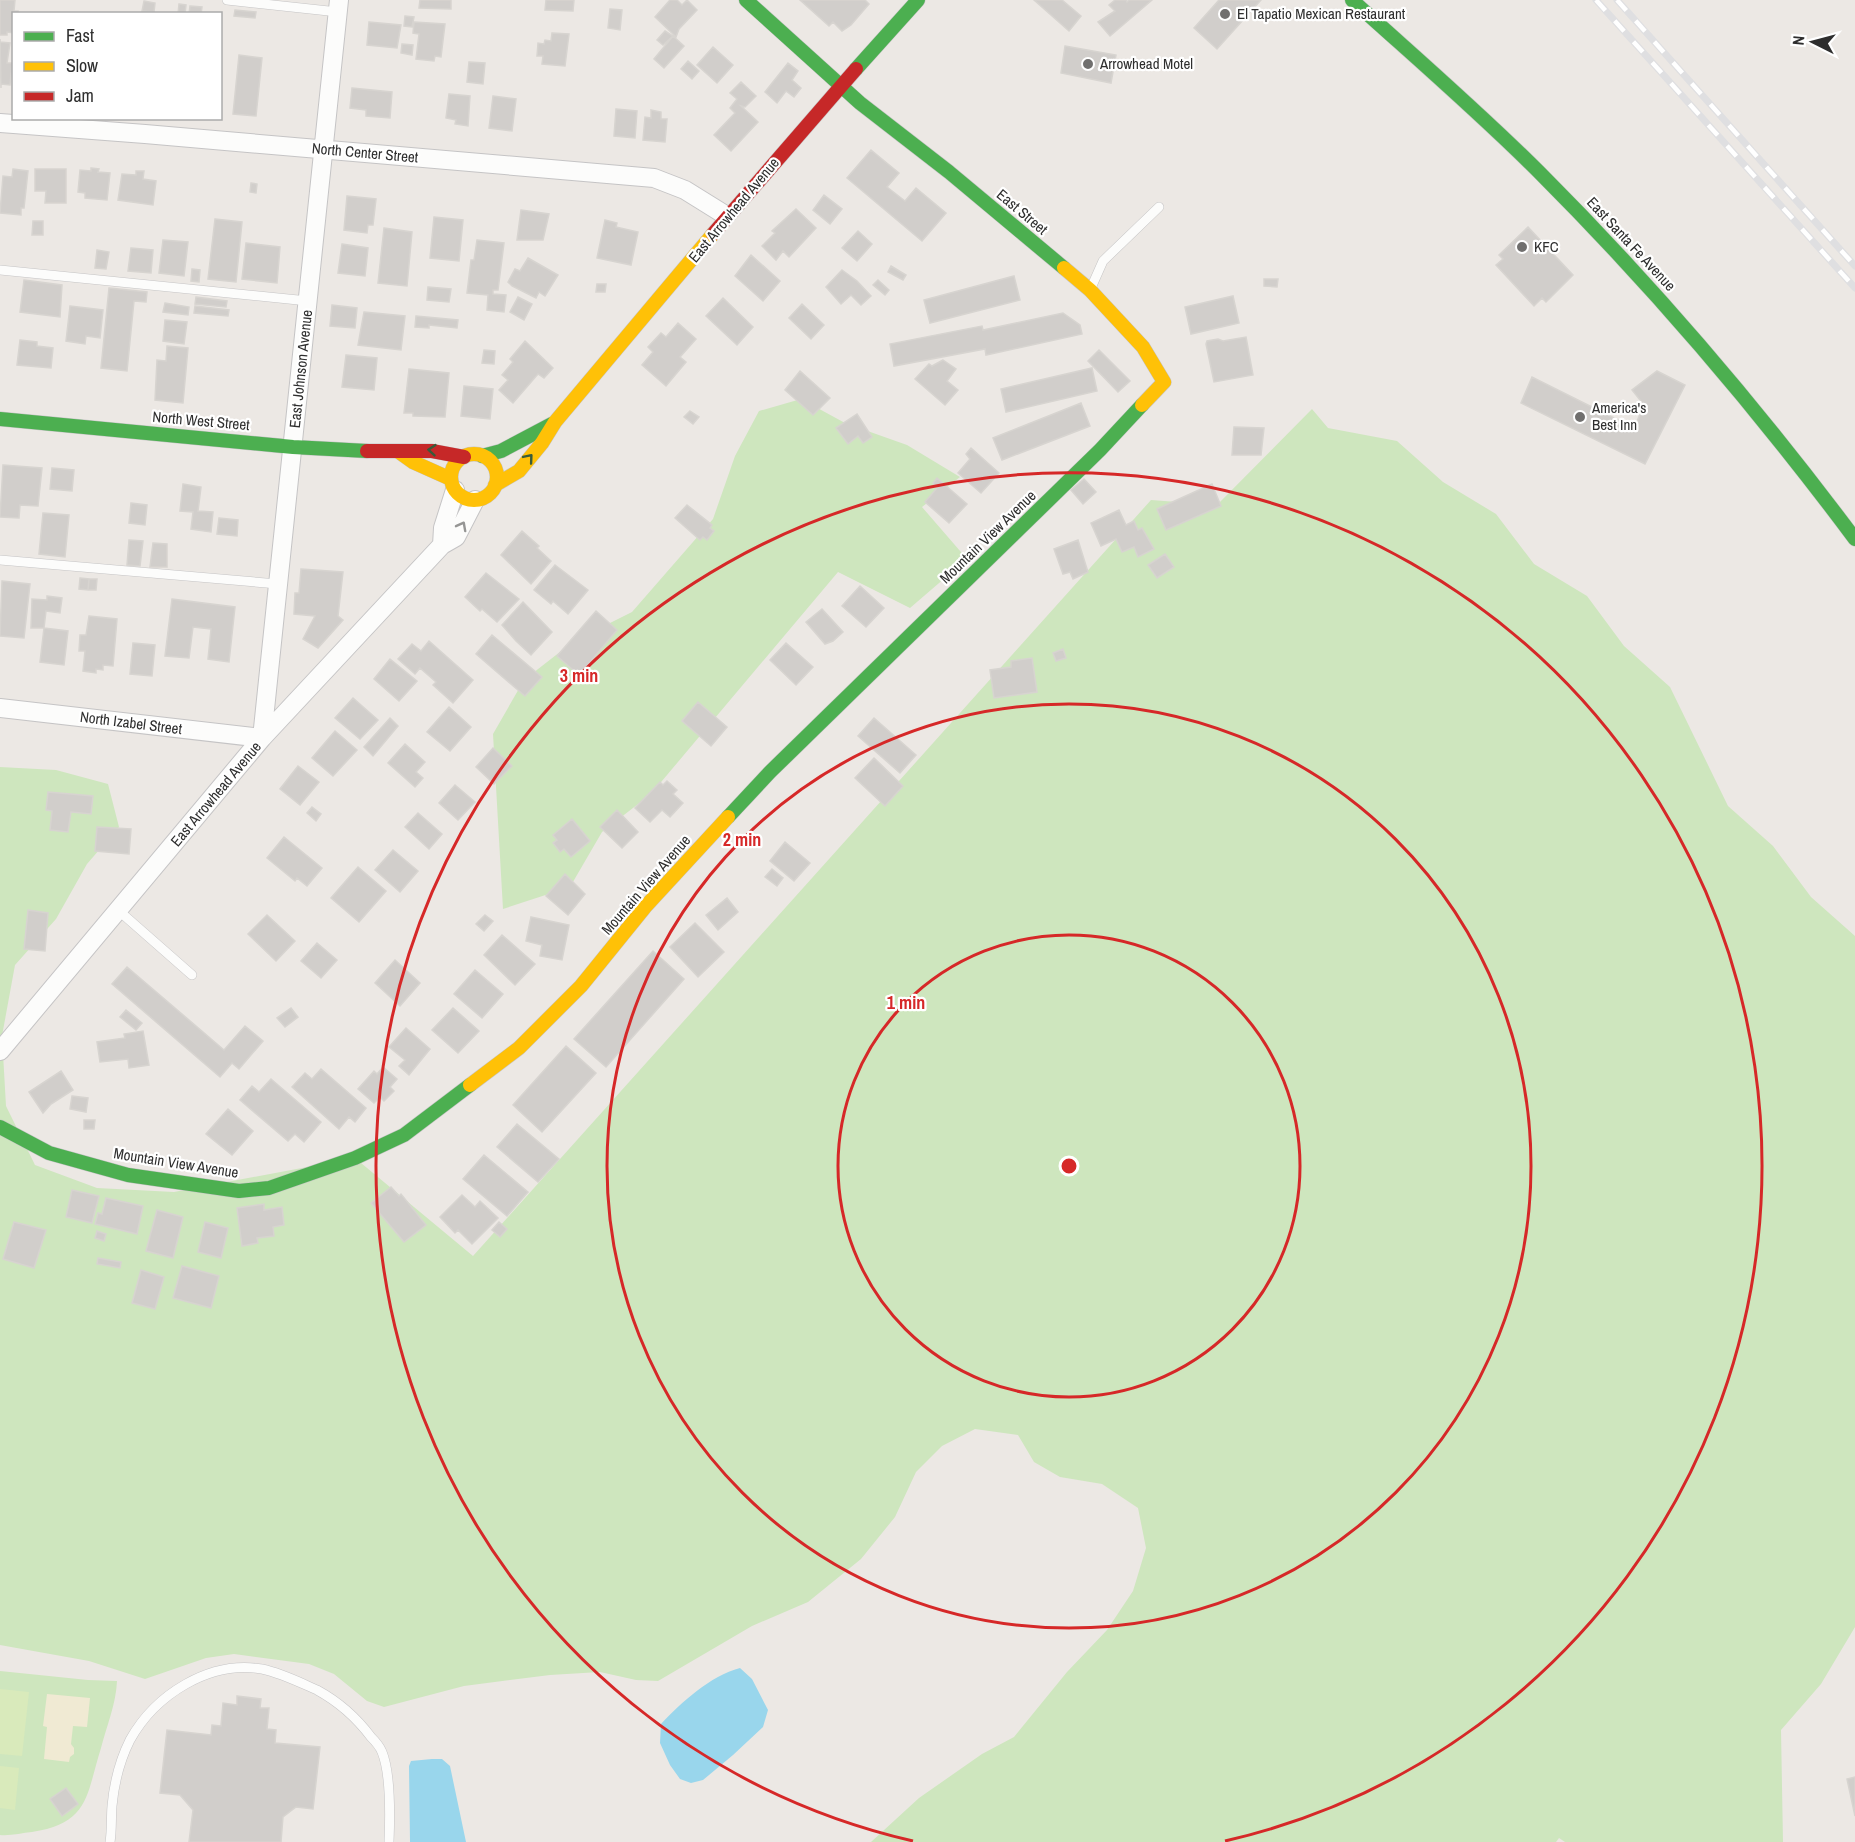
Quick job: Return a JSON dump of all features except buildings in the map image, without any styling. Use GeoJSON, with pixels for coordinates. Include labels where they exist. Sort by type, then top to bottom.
{"type":"FeatureCollection","features":[{"type":"Feature","properties":{"kind":"street","name":"East Street"},"geometry":{"type":"LineString","coordinates":[[746,0],[841,85],[1090,290],[1143,346],[1164,382]]}},
{"type":"Feature","properties":{"kind":"street","name":"East Santa Fe Avenue"},"geometry":{"type":"LineString","coordinates":[[1352,0],[1529,162],[1629,266],[1751,403],[1810,477],[1855,539]]}},
{"type":"Feature","properties":{"kind":"street","name":"East Arrowhead Avenue"},"geometry":{"type":"LineString","coordinates":[[495,485],[519,471],[555,423],[910,3]]}},
{"type":"Feature","properties":{"kind":"street","name":"East Johnson Avenue"},"geometry":{"type":"LineString","coordinates":[[262,738],[339,6]]}},
{"type":"Feature","properties":{"kind":"street","name":"North Center Street"},"geometry":{"type":"LineString","coordinates":[[0,123],[654,178],[685,190],[722,213]]}},
{"type":"Feature","properties":{"kind":"street","name":"Mountain View Avenue"},"geometry":{"type":"LineString","coordinates":[[0,1128],[49,1153],[128,1175],[239,1191],[269,1188],[355,1158],[404,1135],[519,1048],[566,1002],[645,907],[770,772],[1100,450],[1164,382]]}},
{"type":"Feature","properties":{"kind":"street","name":"North West Street"},"geometry":{"type":"LineString","coordinates":[[0,419],[293,447],[399,452],[416,449],[438,450],[464,457]]}},
{"type":"Feature","properties":{"kind":"street","name":"East Arrowhead Avenue"},"geometry":{"type":"LineString","coordinates":[[482,456],[501,451],[555,423]]}},
{"type":"Feature","properties":{"kind":"street","name":"North West Street"},"geometry":{"type":"LineString","coordinates":[[399,452],[453,484]]}},
{"type":"Feature","properties":{"kind":"street"},"geometry":{"type":"LineString","coordinates":[[442,545],[443,528],[453,484],[452,470],[457,462],[464,457],[482,456],[489,461],[497,476],[490,493],[484,498],[475,500],[460,496],[453,484]]}},
{"type":"Feature","properties":{"kind":"street","name":"East Arrowhead Avenue"},"geometry":{"type":"LineString","coordinates":[[0,1051],[262,738],[442,545],[456,537],[475,500]]}},
{"type":"Feature","properties":{"kind":"street","name":"North Izabel Street"},"geometry":{"type":"LineString","coordinates":[[0,708],[262,738]]}},
{"type":"Feature","properties":{"kind":"lane"},"geometry":{"type":"LineString","coordinates":[[227,0],[339,6]]}},
{"type":"Feature","properties":{"kind":"lane"},"geometry":{"type":"LineString","coordinates":[[1090,290],[1103,261],[1159,207]]}},
{"type":"Feature","properties":{"kind":"lane"},"geometry":{"type":"LineString","coordinates":[[0,270],[308,301]]}},
{"type":"Feature","properties":{"kind":"lane"},"geometry":{"type":"LineString","coordinates":[[0,560],[278,584]]}},
{"type":"Feature","properties":{"kind":"lane"},"geometry":{"type":"LineString","coordinates":[[118,910],[192,975]]}},
{"type":"Feature","properties":{"kind":"lane"},"geometry":{"type":"LineString","coordinates":[[110,1842],[114,1785],[131,1740],[147,1715],[167,1696],[195,1680],[226,1669],[239,1668],[261,1669],[285,1675],[333,1699],[359,1720],[382,1751],[389,1787],[389,1842]]}},
{"type":"Feature","properties":{"kind":"green space"},"geometry":{"type":"Polygon","coordinates":[[[801,399],[845,423],[907,445],[960,477],[922,507],[967,559],[910,608],[838,572],[651,794],[602,832],[570,887],[503,909],[493,734],[524,680],[574,641],[632,612],[713,519],[735,456],[759,411],[801,399]]]}},
{"type":"Feature","properties":{"kind":"green space"},"geometry":{"type":"Polygon","coordinates":[[[1312,409],[1328,428],[1397,441],[1443,482],[1496,514],[1534,564],[1587,596],[1624,646],[1670,687],[1728,806],[1773,846],[1811,897],[1855,936],[1855,1627],[1821,1684],[1781,1730],[1783,1842],[1565,1842],[1559,1838],[1556,1842],[871,1842],[919,1798],[982,1754],[1014,1737],[1067,1672],[1107,1630],[1133,1591],[1146,1548],[1138,1508],[1102,1484],[1060,1477],[1034,1462],[1018,1435],[975,1429],[942,1446],[916,1472],[895,1517],[861,1559],[808,1602],[752,1626],[658,1681],[636,1680],[600,1672],[550,1675],[464,1686],[384,1707],[367,1701],[334,1674],[309,1664],[234,1654],[206,1658],[145,1679],[89,1661],[0,1645],[0,767],[56,770],[108,784],[119,827],[87,864],[56,919],[15,965],[2,1036],[6,1106],[35,1165],[97,1188],[174,1192],[355,1158],[473,1256],[1151,500],[1217,505],[1312,409]]]}},
{"type":"Feature","properties":{"kind":"green space"},"geometry":{"type":"Polygon","coordinates":[[[0,1671],[117,1681],[113,1706],[88,1793],[75,1814],[65,1822],[51,1828],[0,1835],[0,1671]]]}},
{"type":"Feature","properties":{"kind":"green space"},"geometry":{"type":"Polygon","coordinates":[[[0,1689],[29,1692],[22,1756],[0,1754],[0,1689]]]}},
{"type":"Feature","properties":{"kind":"green space"},"geometry":{"type":"Polygon","coordinates":[[[0,1766],[19,1768],[15,1810],[0,1808],[0,1766]]]}},
{"type":"Feature","properties":{"kind":"sand"},"geometry":{"type":"Polygon","coordinates":[[[47,1694],[90,1698],[87,1727],[73,1726],[71,1744],[74,1754],[70,1757],[69,1762],[44,1759],[47,1727],[43,1726],[47,1694]]]}},
{"type":"Feature","properties":{"kind":"water"},"geometry":{"type":"Polygon","coordinates":[[[740,1668],[752,1679],[768,1710],[763,1727],[703,1780],[691,1783],[680,1779],[670,1765],[660,1743],[661,1724],[707,1683],[740,1668]]]}},
{"type":"Feature","properties":{"kind":"water"},"geometry":{"type":"Polygon","coordinates":[[[442,1759],[450,1766],[466,1842],[410,1842],[409,1766],[411,1761],[442,1759]]]}},
{"type":"Feature","properties":{"kind":"railway"},"geometry":{"type":"LineString","coordinates":[[1596,0],[1855,288]]}},
{"type":"Feature","properties":{"kind":"railway"},"geometry":{"type":"LineString","coordinates":[[1617,0],[1855,266]]}},
{"type":"Feature","properties":{"kind":"traffic: fast"},"geometry":{"type":"LineString","coordinates":[[746,0],[860,103],[949,172],[1064,268]]}},
{"type":"Feature","properties":{"kind":"traffic: fast"},"geometry":{"type":"LineString","coordinates":[[856,69],[918,0]]}},
{"type":"Feature","properties":{"kind":"traffic: fast"},"geometry":{"type":"LineString","coordinates":[[1352,0],[1470,106],[1623,259],[1703,349],[1781,443],[1855,539]]}},
{"type":"Feature","properties":{"kind":"traffic: fast"},"geometry":{"type":"LineString","coordinates":[[728,817],[770,772],[1100,450],[1142,405]]}},
{"type":"Feature","properties":{"kind":"traffic: fast"},"geometry":{"type":"LineString","coordinates":[[0,419],[293,447],[367,451]]}},
{"type":"Feature","properties":{"kind":"traffic: fast"},"geometry":{"type":"LineString","coordinates":[[482,456],[501,451],[552,424]]}},
{"type":"Feature","properties":{"kind":"traffic: fast"},"geometry":{"type":"LineString","coordinates":[[0,1127],[49,1153],[128,1175],[239,1191],[269,1188],[355,1158],[404,1135],[470,1085]]}},
{"type":"Feature","properties":{"kind":"traffic: slow"},"geometry":{"type":"LineString","coordinates":[[495,485],[519,471],[542,443],[555,422],[713,234]]}},
{"type":"Feature","properties":{"kind":"traffic: slow"},"geometry":{"type":"LineString","coordinates":[[1064,268],[1090,290],[1143,347],[1164,382],[1142,405]]}},
{"type":"Feature","properties":{"kind":"traffic: slow"},"geometry":{"type":"LineString","coordinates":[[399,452],[413,462],[451,479]]}},
{"type":"Feature","properties":{"kind":"traffic: slow"},"geometry":{"type":"LineString","coordinates":[[474,454],[490,461],[497,477],[490,493],[474,500],[458,493],[451,477],[458,461],[474,454]]}},
{"type":"Feature","properties":{"kind":"traffic: slow"},"geometry":{"type":"LineString","coordinates":[[470,1085],[519,1048],[581,986],[645,907],[728,817]]}},
{"type":"Feature","properties":{"kind":"traffic: jam"},"geometry":{"type":"LineString","coordinates":[[713,234],[856,69]]}},
{"type":"Feature","properties":{"kind":"traffic: jam"},"geometry":{"type":"LineString","coordinates":[[367,451],[432,451],[464,457]]}},
{"type":"Feature","properties":{"kind":"place","name":"El Tapatio Mexican Restaurant"},"geometry":{"type":"Point","coordinates":[1225,14]}},
{"type":"Feature","properties":{"kind":"place","name":"Arrowhead Motel"},"geometry":{"type":"Point","coordinates":[1088,64]}},
{"type":"Feature","properties":{"kind":"place","name":"KFC"},"geometry":{"type":"Point","coordinates":[1522,247]}},
{"type":"Feature","properties":{"kind":"place","name":"America's Best Inn"},"geometry":{"type":"Point","coordinates":[1580,417]}}]}
